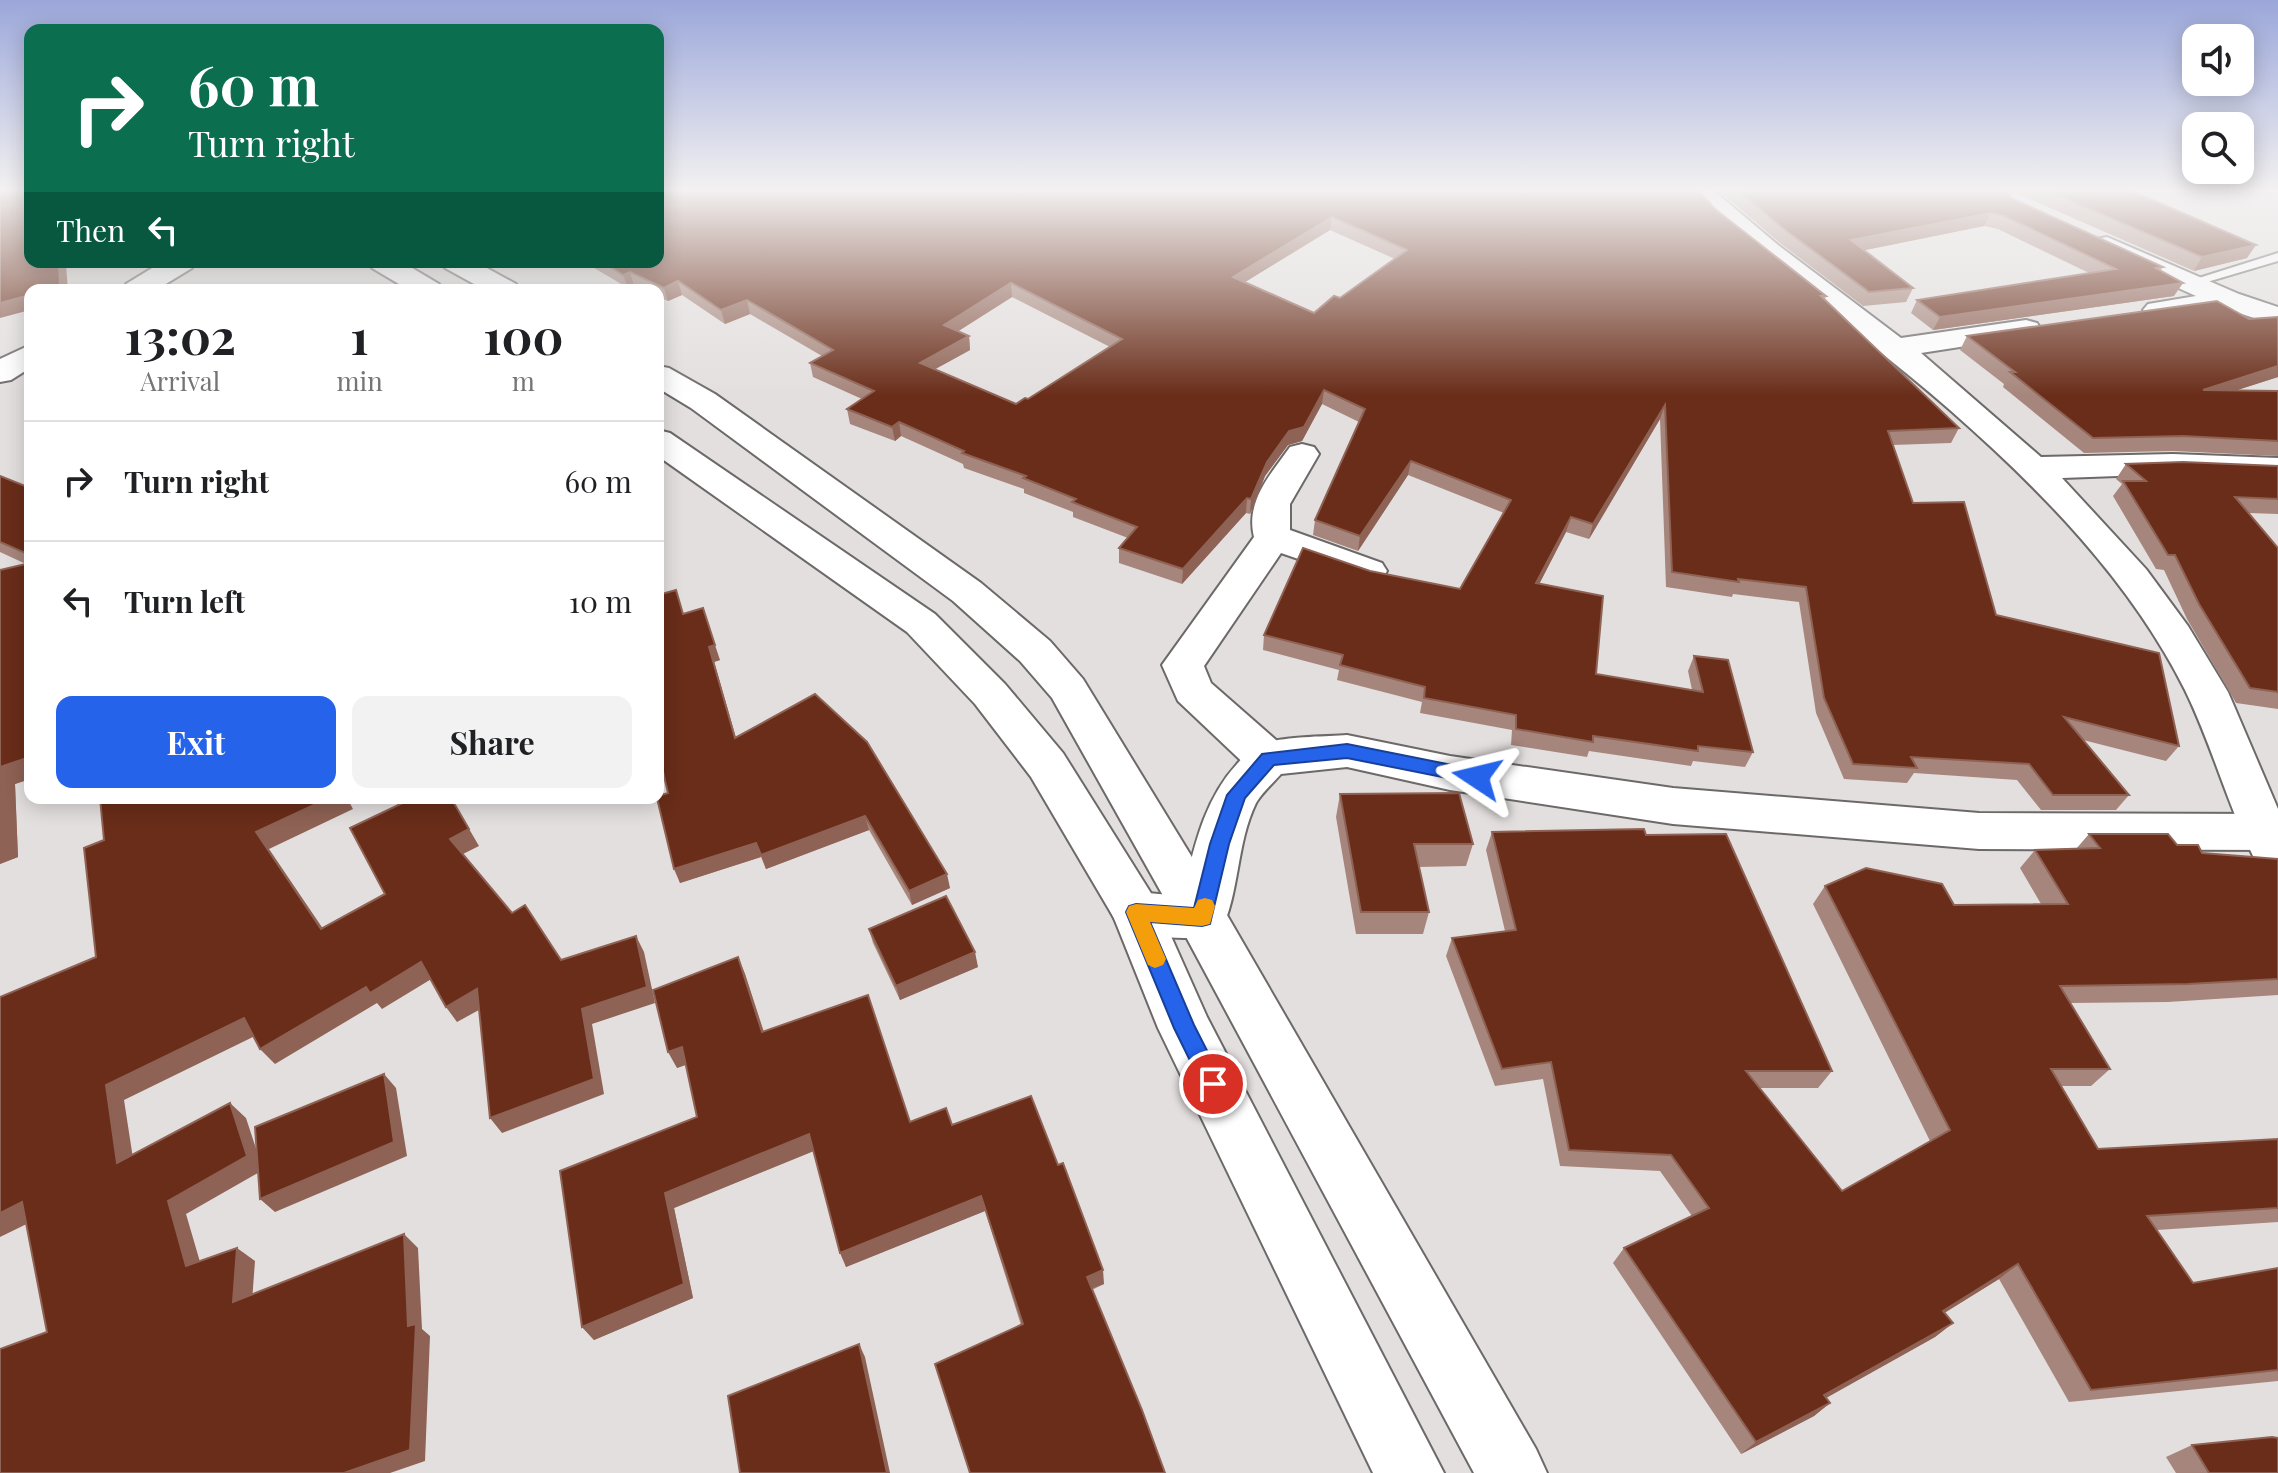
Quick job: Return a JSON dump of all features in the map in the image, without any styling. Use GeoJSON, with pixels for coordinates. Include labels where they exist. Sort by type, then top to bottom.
{"type":"FeatureCollection","features":[{"type":"Feature","properties":{"kind":"street"},"geometry":{"type":"LineString","coordinates":[[1202,918],[1219,844],[1236,795],[1268,759],[1347,751],[1450,773],[1659,804],[1979,831],[2273,841],[2211,701],[2159,614],[2091,528],[1979,420],[1894,348],[1778,259]]}},
{"type":"Feature","properties":{"kind":"street"},"geometry":{"type":"LineString","coordinates":[[2137,259],[2229,300],[2278,317]]}},
{"type":"Feature","properties":{"kind":"street"},"geometry":{"type":"LineString","coordinates":[[146,284],[172,268]]}},
{"type":"Feature","properties":{"kind":"street"},"geometry":{"type":"LineString","coordinates":[[392,268],[419,284]]}},
{"type":"Feature","properties":{"kind":"street"},"geometry":{"type":"LineString","coordinates":[[466,268],[495,284]]}},
{"type":"Feature","properties":{"kind":"street"},"geometry":{"type":"LineString","coordinates":[[2123,315],[2229,300]]}},
{"type":"Feature","properties":{"kind":"street"},"geometry":{"type":"LineString","coordinates":[[1894,348],[2062,324]]}},
{"type":"Feature","properties":{"kind":"street"},"geometry":{"type":"LineString","coordinates":[[0,373],[24,358]]}},
{"type":"Feature","properties":{"kind":"street"},"geometry":{"type":"LineString","coordinates":[[664,378],[703,401],[967,592],[1035,651],[1068,689],[1202,918],[1512,1473]]}},
{"type":"Feature","properties":{"kind":"street"},"geometry":{"type":"LineString","coordinates":[[664,444],[921,623],[990,694],[1047,765],[1136,912],[1185,1028],[1409,1473]]}},
{"type":"Feature","properties":{"kind":"street"},"geometry":{"type":"LineString","coordinates":[[1302,454],[1272,502],[1266,521],[1273,537],[1368,571]]}},
{"type":"Feature","properties":{"kind":"street"},"geometry":{"type":"LineString","coordinates":[[2029,468],[2173,464],[2278,468]]}},
{"type":"Feature","properties":{"kind":"street"},"geometry":{"type":"LineString","coordinates":[[1268,759],[1193,691],[1183,665],[1273,537]]}},
{"type":"Feature","properties":{"kind":"street"},"geometry":{"type":"LineString","coordinates":[[1136,912],[1202,918]]}},
{"type":"Feature","properties":{"kind":"lane"},"geometry":{"type":"LineString","coordinates":[[2190,283],[2272,259]]}},
{"type":"Feature","properties":{"kind":"building"},"geometry":{"type":"Polygon","coordinates":[[[0,259],[24,259],[24,268],[59,268],[60,284],[24,284],[24,297],[0,303],[0,259]]]}},
{"type":"Feature","properties":{"kind":"building"},"geometry":{"type":"Polygon","coordinates":[[[664,259],[1263,259],[1233,277],[1314,313],[1334,296],[1340,298],[1395,259],[1778,259],[1826,296],[1821,296],[1959,428],[1888,431],[1913,503],[1964,502],[1996,615],[2159,653],[2179,746],[2064,717],[2129,795],[2053,795],[2029,764],[1911,757],[1917,768],[1853,764],[1824,698],[1806,587],[1738,579],[1739,582],[1672,572],[1665,405],[1593,524],[1571,517],[1536,583],[1603,596],[1596,674],[1703,692],[1694,656],[1728,660],[1753,752],[1698,746],[1698,751],[1593,736],[1593,742],[1516,729],[1516,715],[1424,698],[1425,687],[1340,665],[1343,655],[1264,635],[1303,548],[1370,571],[1460,589],[1511,500],[1411,461],[1360,536],[1315,520],[1365,409],[1324,390],[1304,427],[1289,431],[1267,462],[1251,499],[1247,498],[1183,569],[1119,548],[1137,527],[1072,502],[1076,499],[1023,478],[1026,476],[962,453],[964,451],[899,422],[892,427],[847,409],[874,391],[810,363],[833,350],[747,300],[721,310],[678,281],[664,288],[664,284],[656,284],[630,272],[623,275],[612,268],[664,268],[664,259]],[[1011,283],[944,325],[969,336],[920,363],[1016,404],[1122,339],[1011,283]]]}},
{"type":"Feature","properties":{"kind":"building"},"geometry":{"type":"Polygon","coordinates":[[[1824,259],[1875,259],[1913,288],[1869,292],[1824,259]]]}},
{"type":"Feature","properties":{"kind":"building"},"geometry":{"type":"Polygon","coordinates":[[[2094,259],[2145,259],[2163,267],[2156,268],[2183,283],[1940,317],[1917,300],[2116,269],[2094,259]]]}},
{"type":"Feature","properties":{"kind":"building"},"geometry":{"type":"Polygon","coordinates":[[[2217,301],[2249,319],[2278,317],[2278,366],[2203,390],[2278,391],[2278,441],[2183,436],[2093,438],[1967,336],[2217,301]]]}},
{"type":"Feature","properties":{"kind":"building"},"geometry":{"type":"Polygon","coordinates":[[[2183,462],[2278,466],[2278,499],[2235,497],[2278,548],[2278,692],[2250,688],[2199,604],[2175,555],[2168,555],[2123,481],[2146,481],[2126,464],[2183,462]]]}},
{"type":"Feature","properties":{"kind":"building"},"geometry":{"type":"Polygon","coordinates":[[[0,476],[24,486],[24,552],[0,542],[0,476]]]}},
{"type":"Feature","properties":{"kind":"building"},"geometry":{"type":"Polygon","coordinates":[[[24,564],[24,759],[0,767],[0,570],[24,564]]]}},
{"type":"Feature","properties":{"kind":"building"},"geometry":{"type":"Polygon","coordinates":[[[676,590],[683,614],[703,608],[715,645],[709,647],[735,738],[815,694],[867,742],[947,874],[909,891],[865,816],[761,855],[756,843],[674,869],[658,804],[664,804],[664,794],[668,793],[664,776],[664,593],[676,590]]]}},
{"type":"Feature","properties":{"kind":"building"},"geometry":{"type":"Polygon","coordinates":[[[1459,793],[1473,844],[1414,844],[1429,912],[1361,912],[1340,794],[1459,793]]]}},
{"type":"Feature","properties":{"kind":"building"},"geometry":{"type":"Polygon","coordinates":[[[101,804],[316,804],[256,832],[321,929],[385,894],[350,828],[400,804],[454,804],[469,829],[450,839],[512,913],[525,905],[561,960],[636,936],[647,987],[582,1009],[594,1079],[490,1118],[477,989],[446,1007],[421,962],[370,993],[366,987],[260,1049],[244,1018],[106,1085],[117,1163],[230,1103],[247,1156],[168,1201],[186,1266],[237,1248],[233,1302],[404,1234],[408,1326],[416,1324],[410,1450],[344,1473],[0,1473],[0,1349],[47,1332],[22,1202],[0,1213],[0,997],[96,957],[84,848],[104,840],[101,804]]]}},
{"type":"Feature","properties":{"kind":"building"},"geometry":{"type":"Polygon","coordinates":[[[1644,829],[1646,835],[1726,834],[1832,1071],[1746,1071],[1842,1191],[1950,1130],[1825,886],[1866,868],[1942,884],[1954,905],[2068,904],[2035,850],[2100,848],[2089,834],[2168,834],[2177,845],[2198,845],[2202,853],[2278,859],[2278,979],[2060,986],[2110,1069],[2051,1069],[2098,1149],[2278,1139],[2278,1208],[2147,1216],[2193,1283],[2278,1268],[2278,1370],[2091,1390],[2018,1264],[1943,1311],[1953,1323],[1824,1395],[1830,1403],[1756,1442],[1624,1248],[1709,1208],[1671,1155],[1569,1150],[1551,1062],[1502,1069],[1452,938],[1516,930],[1492,832],[1644,829]]]}},
{"type":"Feature","properties":{"kind":"building"},"geometry":{"type":"Polygon","coordinates":[[[946,896],[975,952],[896,986],[869,929],[946,896]]]}},
{"type":"Feature","properties":{"kind":"building"},"geometry":{"type":"Polygon","coordinates":[[[738,957],[762,1032],[868,995],[910,1122],[946,1108],[952,1125],[1031,1096],[1058,1165],[1063,1163],[1103,1270],[1087,1277],[1165,1473],[970,1473],[935,1364],[1023,1324],[981,1196],[840,1253],[809,1134],[665,1193],[684,1284],[582,1327],[560,1171],[697,1117],[682,1047],[668,1052],[653,990],[738,957]]]}},
{"type":"Feature","properties":{"kind":"building"},"geometry":{"type":"Polygon","coordinates":[[[384,1074],[394,1142],[260,1199],[255,1127],[384,1074]]]}},
{"type":"Feature","properties":{"kind":"building"},"geometry":{"type":"Polygon","coordinates":[[[859,1344],[887,1473],[740,1473],[728,1396],[859,1344]]]}},
{"type":"Feature","properties":{"kind":"building"},"geometry":{"type":"Polygon","coordinates":[[[2278,1438],[2278,1473],[2209,1473],[2192,1445],[2278,1438]]]}},
{"type":"Feature","properties":{"kind":"slow traffic"},"geometry":{"type":"LineString","coordinates":[[1155,959],[1136,912],[1202,918],[1205,906]]}},
{"type":"Feature","properties":{"kind":"route"},"geometry":{"type":"LineString","coordinates":[[1213,1084],[1185,1028],[1136,912],[1202,918],[1219,844],[1236,795],[1268,759],[1347,751],[1477,777]]}}]}
